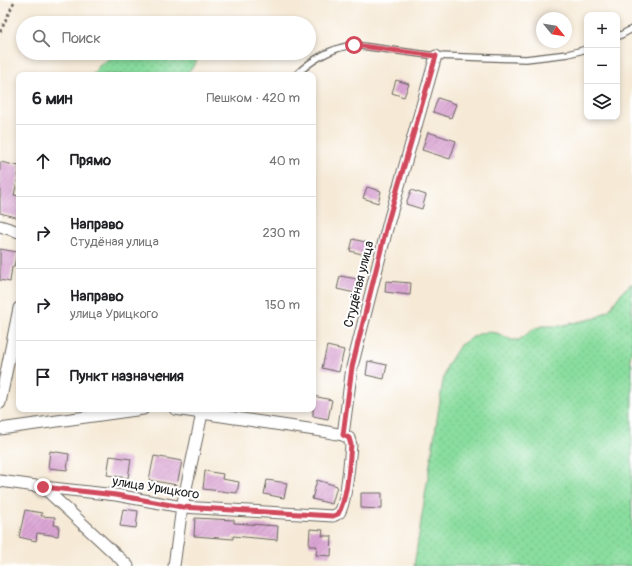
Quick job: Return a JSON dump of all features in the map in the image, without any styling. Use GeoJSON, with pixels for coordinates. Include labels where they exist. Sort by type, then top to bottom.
{"type":"FeatureCollection","features":[{"type":"Feature","properties":{"kind":"street","name":"Студёная улица"},"geometry":{"type":"LineString","coordinates":[[343,435],[352,367],[388,221],[436,56]]}},
{"type":"Feature","properties":{"kind":"street"},"geometry":{"type":"LineString","coordinates":[[0,226],[16,231]]}},
{"type":"Feature","properties":{"kind":"street"},"geometry":{"type":"LineString","coordinates":[[0,403],[16,323]]}},
{"type":"Feature","properties":{"kind":"street"},"geometry":{"type":"LineString","coordinates":[[0,429],[122,412]]}},
{"type":"Feature","properties":{"kind":"street"},"geometry":{"type":"LineString","coordinates":[[174,566],[182,507],[202,412]]}},
{"type":"Feature","properties":{"kind":"street"},"geometry":{"type":"LineString","coordinates":[[208,412],[343,435]]}},
{"type":"Feature","properties":{"kind":"street","name":"улица Урицкого"},"geometry":{"type":"LineString","coordinates":[[0,481],[116,495],[182,507],[333,516],[338,514],[342,507],[351,445],[349,438],[343,435]]}},
{"type":"Feature","properties":{"kind":"street"},"geometry":{"type":"LineString","coordinates":[[43,487],[128,566]]}},
{"type":"Feature","properties":{"kind":"lane"},"geometry":{"type":"LineString","coordinates":[[620,35],[632,29]]}},
{"type":"Feature","properties":{"kind":"lane"},"geometry":{"type":"LineString","coordinates":[[316,60],[342,46],[354,45],[436,56],[526,59],[568,54],[584,50]]}},
{"type":"Feature","properties":{"kind":"lane"},"geometry":{"type":"LineString","coordinates":[[299,72],[302,68],[316,60]]}},
{"type":"Feature","properties":{"kind":"path"},"geometry":{"type":"LineString","coordinates":[[0,32],[15,0]]}},
{"type":"Feature","properties":{"kind":"green space"},"geometry":{"type":"Polygon","coordinates":[[[107,60],[197,60],[188,72],[94,72],[100,65],[107,60]]]}},
{"type":"Feature","properties":{"kind":"green space"},"geometry":{"type":"Polygon","coordinates":[[[632,283],[632,352],[630,357],[632,366],[632,566],[414,566],[443,381],[447,366],[460,345],[481,333],[497,333],[512,340],[519,340],[535,328],[543,326],[559,326],[596,318],[609,310],[622,292],[632,283]]]}},
{"type":"Feature","properties":{"kind":"building"},"geometry":{"type":"Polygon","coordinates":[[[396,80],[409,84],[404,97],[392,93],[396,80]]]}},
{"type":"Feature","properties":{"kind":"building"},"geometry":{"type":"Polygon","coordinates":[[[438,98],[456,104],[451,118],[433,112],[438,98]]]}},
{"type":"Feature","properties":{"kind":"building"},"geometry":{"type":"Polygon","coordinates":[[[428,132],[456,141],[450,159],[422,150],[428,132]]]}},
{"type":"Feature","properties":{"kind":"building"},"geometry":{"type":"Polygon","coordinates":[[[0,162],[16,165],[16,186],[14,195],[16,195],[16,217],[0,213],[0,162]]]}},
{"type":"Feature","properties":{"kind":"building"},"geometry":{"type":"Polygon","coordinates":[[[367,187],[381,191],[378,203],[363,198],[367,187]]]}},
{"type":"Feature","properties":{"kind":"building"},"geometry":{"type":"Polygon","coordinates":[[[411,190],[426,195],[422,209],[406,204],[411,190]]]}},
{"type":"Feature","properties":{"kind":"building"},"geometry":{"type":"Polygon","coordinates":[[[353,239],[369,243],[366,255],[350,251],[353,239]]]}},
{"type":"Feature","properties":{"kind":"building"},"geometry":{"type":"Polygon","coordinates":[[[0,249],[16,252],[10,282],[0,280],[0,249]]]}},
{"type":"Feature","properties":{"kind":"building"},"geometry":{"type":"Polygon","coordinates":[[[340,276],[358,279],[355,293],[337,289],[340,276]]]}},
{"type":"Feature","properties":{"kind":"building"},"geometry":{"type":"Polygon","coordinates":[[[386,281],[411,283],[410,295],[385,292],[386,281]]]}},
{"type":"Feature","properties":{"kind":"building"},"geometry":{"type":"Polygon","coordinates":[[[327,346],[344,350],[339,372],[322,368],[327,346]]]}},
{"type":"Feature","properties":{"kind":"building"},"geometry":{"type":"Polygon","coordinates":[[[368,361],[387,365],[384,379],[366,375],[368,361]]]}},
{"type":"Feature","properties":{"kind":"building"},"geometry":{"type":"Polygon","coordinates":[[[316,397],[332,400],[328,419],[313,416],[313,412],[316,412],[316,397]]]}},
{"type":"Feature","properties":{"kind":"building"},"geometry":{"type":"Polygon","coordinates":[[[50,451],[69,454],[67,470],[48,468],[50,451]]]}},
{"type":"Feature","properties":{"kind":"building"},"geometry":{"type":"Polygon","coordinates":[[[110,456],[131,459],[128,478],[107,475],[110,456]]]}},
{"type":"Feature","properties":{"kind":"building"},"geometry":{"type":"Polygon","coordinates":[[[154,456],[182,461],[177,485],[149,480],[154,456]]]}},
{"type":"Feature","properties":{"kind":"building"},"geometry":{"type":"Polygon","coordinates":[[[205,471],[223,474],[222,479],[239,482],[237,493],[203,489],[205,471]]]}},
{"type":"Feature","properties":{"kind":"building"},"geometry":{"type":"Polygon","coordinates":[[[267,480],[287,483],[284,498],[264,494],[267,480]]]}},
{"type":"Feature","properties":{"kind":"building"},"geometry":{"type":"Polygon","coordinates":[[[317,480],[337,486],[332,504],[312,499],[317,480]]]}},
{"type":"Feature","properties":{"kind":"building"},"geometry":{"type":"Polygon","coordinates":[[[361,493],[382,493],[382,509],[361,508],[361,493]]]}},
{"type":"Feature","properties":{"kind":"building"},"geometry":{"type":"Polygon","coordinates":[[[123,509],[138,511],[136,528],[120,526],[123,509]]]}},
{"type":"Feature","properties":{"kind":"building"},"geometry":{"type":"Polygon","coordinates":[[[25,510],[42,513],[41,516],[55,517],[54,525],[59,526],[58,536],[37,533],[36,541],[19,537],[25,510]]]}},
{"type":"Feature","properties":{"kind":"building"},"geometry":{"type":"Polygon","coordinates":[[[195,518],[234,520],[234,523],[278,526],[277,540],[233,536],[233,539],[194,536],[195,518]]]}},
{"type":"Feature","properties":{"kind":"building"},"geometry":{"type":"Polygon","coordinates":[[[310,529],[323,530],[322,536],[332,536],[331,556],[316,555],[317,546],[309,546],[310,529]]]}},
{"type":"Feature","properties":{"kind":"route"},"geometry":{"type":"LineString","coordinates":[[43,487],[116,495],[182,507],[333,516],[338,514],[342,507],[345,493],[351,445],[349,438],[343,435],[352,367],[388,221],[436,56],[354,45]]}}]}
